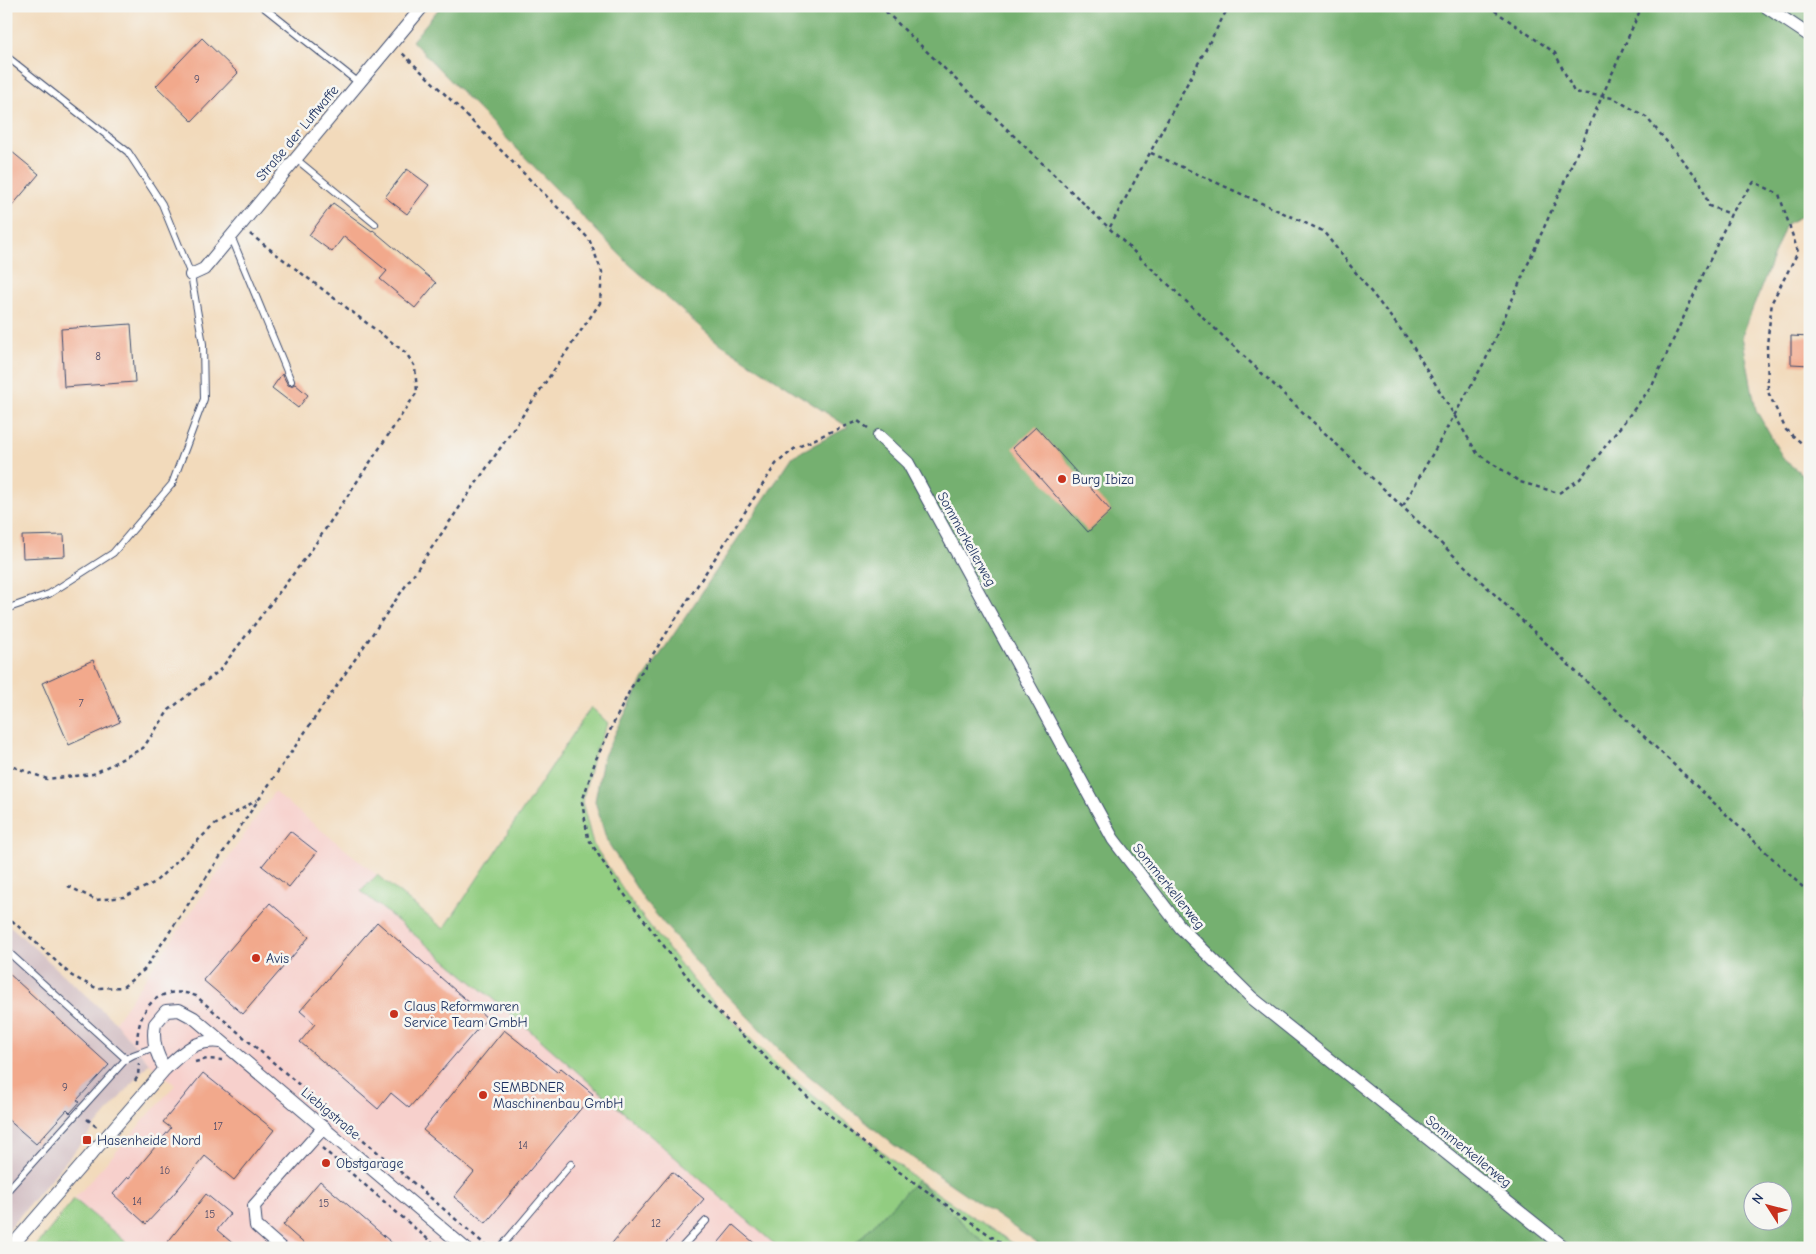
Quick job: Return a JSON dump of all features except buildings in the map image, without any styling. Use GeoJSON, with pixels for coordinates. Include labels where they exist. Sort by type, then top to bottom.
{"type":"FeatureCollection","features":[{"type":"Feature","properties":{"kind":"street","name":"Straße der Luftwaffe"},"geometry":{"type":"LineString","coordinates":[[191,275],[204,269],[422,6]]}},
{"type":"Feature","properties":{"kind":"street"},"geometry":{"type":"LineString","coordinates":[[1764,6],[1810,36]]}},
{"type":"Feature","properties":{"kind":"street","name":"Sommerkellerweg"},"geometry":{"type":"LineString","coordinates":[[879,436],[908,463],[1113,839],[1181,928],[1252,998],[1565,1248]]}},
{"type":"Feature","properties":{"kind":"street","name":"Liebigstraße"},"geometry":{"type":"LineString","coordinates":[[155,1047],[155,1024],[166,1011],[185,1011],[190,1014],[465,1248]]}},
{"type":"Feature","properties":{"kind":"street"},"geometry":{"type":"LineString","coordinates":[[10,1243],[165,1069],[180,1055],[199,1042],[209,1040],[221,1042]]}},
{"type":"Feature","properties":{"kind":"street"},"geometry":{"type":"LineString","coordinates":[[155,1047],[158,1058],[165,1069]]}},
{"type":"Feature","properties":{"kind":"street"},"geometry":{"type":"LineString","coordinates":[[281,1248],[256,1226],[254,1206],[324,1128]]}},
{"type":"Feature","properties":{"kind":"lane"},"geometry":{"type":"LineString","coordinates":[[262,6],[359,83]]}},
{"type":"Feature","properties":{"kind":"lane"},"geometry":{"type":"LineString","coordinates":[[6,56],[128,152],[162,204],[191,275],[203,344],[204,398],[172,484],[113,553],[49,594],[6,609]]}},
{"type":"Feature","properties":{"kind":"lane"},"geometry":{"type":"LineString","coordinates":[[296,158],[375,224]]}},
{"type":"Feature","properties":{"kind":"lane"},"geometry":{"type":"LineString","coordinates":[[231,236],[291,381]]}},
{"type":"Feature","properties":{"kind":"lane"},"geometry":{"type":"LineString","coordinates":[[6,950],[126,1059]]}},
{"type":"Feature","properties":{"kind":"lane"},"geometry":{"type":"LineString","coordinates":[[6,1192],[126,1059],[155,1047]]}},
{"type":"Feature","properties":{"kind":"lane"},"geometry":{"type":"LineString","coordinates":[[500,1248],[571,1164]]}},
{"type":"Feature","properties":{"kind":"lane"},"geometry":{"type":"LineString","coordinates":[[681,1248],[706,1220]]}},
{"type":"Feature","properties":{"kind":"path"},"geometry":{"type":"LineString","coordinates":[[880,6],[1110,228],[1810,894]]}},
{"type":"Feature","properties":{"kind":"path"},"geometry":{"type":"LineString","coordinates":[[1110,228],[1229,6]]}},
{"type":"Feature","properties":{"kind":"path"},"geometry":{"type":"LineString","coordinates":[[1488,6],[1555,53],[1574,92],[1613,98],[1646,117],[1700,182],[1709,206],[1731,214]]}},
{"type":"Feature","properties":{"kind":"path"},"geometry":{"type":"LineString","coordinates":[[1403,506],[1485,361],[1642,6]]}},
{"type":"Feature","properties":{"kind":"path"},"geometry":{"type":"LineString","coordinates":[[6,915],[72,976],[96,988],[123,987],[144,970],[259,799],[600,303],[602,272],[589,239],[451,100],[391,44]]}},
{"type":"Feature","properties":{"kind":"path"},"geometry":{"type":"LineString","coordinates":[[1150,153],[1323,231],[1409,340],[1477,453],[1520,482],[1559,493],[1580,479],[1652,386],[1731,214],[1754,182],[1779,194],[1798,252],[1772,302],[1767,345],[1768,392],[1786,430],[1810,450]]}},
{"type":"Feature","properties":{"kind":"path"},"geometry":{"type":"LineString","coordinates":[[6,764],[47,779],[93,774],[143,748],[169,710],[220,671],[310,552],[417,392],[415,366],[406,353],[240,226]]}},
{"type":"Feature","properties":{"kind":"path"},"geometry":{"type":"LineString","coordinates":[[879,436],[858,421],[794,449],[776,464],[630,688],[596,759],[582,802],[588,838],[618,886],[703,997],[806,1096],[898,1171],[1008,1248]]}},
{"type":"Feature","properties":{"kind":"path"},"geometry":{"type":"LineString","coordinates":[[68,886],[96,900],[124,897],[154,883],[213,826],[259,799]]}},
{"type":"Feature","properties":{"kind":"path"},"geometry":{"type":"LineString","coordinates":[[134,1083],[138,1076],[140,1065],[136,1042],[143,1013],[155,998],[165,994],[182,992],[196,996],[489,1248]]}},
{"type":"Feature","properties":{"kind":"path"},"geometry":{"type":"LineString","coordinates":[[180,1055],[192,1063],[207,1059],[222,1060]]}},
{"type":"Feature","properties":{"kind":"path"},"geometry":{"type":"LineString","coordinates":[[97,1128],[103,1122]]}},
{"type":"Feature","properties":{"kind":"path"},"geometry":{"type":"LineString","coordinates":[[321,1147],[438,1248]]}},
{"type":"Feature","properties":{"kind":"shaded area"},"geometry":{"type":"Polygon","coordinates":[[[274,792],[377,875],[362,892],[511,1014],[779,1248],[133,1248],[74,1199],[175,1085],[149,1063],[115,1022],[274,792]]]}},
{"type":"Feature","properties":{"kind":"shaded area"},"geometry":{"type":"Polygon","coordinates":[[[6,922],[115,1022],[149,1063],[6,1232],[6,922]]]}},
{"type":"Feature","properties":{"kind":"green space"},"geometry":{"type":"Polygon","coordinates":[[[441,6],[1561,6],[1566,9],[1567,6],[1810,6],[1810,212],[1786,224],[1742,336],[1756,410],[1784,460],[1810,480],[1810,1248],[1044,1248],[894,1145],[792,1062],[710,978],[644,900],[607,841],[595,801],[603,758],[638,688],[793,456],[848,427],[715,340],[628,263],[412,41],[441,6]]]}},
{"type":"Feature","properties":{"kind":"green space"},"geometry":{"type":"Polygon","coordinates":[[[591,707],[608,723],[593,757],[582,802],[593,844],[634,906],[697,985],[782,1070],[917,1180],[851,1248],[779,1248],[511,1014],[361,891],[377,875],[444,929],[591,707]]]}},
{"type":"Feature","properties":{"kind":"green space"},"geometry":{"type":"Polygon","coordinates":[[[917,1180],[1020,1248],[989,1248],[917,1180]]]}},
{"type":"Feature","properties":{"kind":"green space"},"geometry":{"type":"Polygon","coordinates":[[[917,1180],[989,1248],[851,1248],[917,1180]]]}},
{"type":"Feature","properties":{"kind":"green space"},"geometry":{"type":"Polygon","coordinates":[[[74,1199],[133,1248],[35,1248],[74,1199]]]}},
{"type":"Feature","properties":{"kind":"place","name":"Burg Ibiza"},"geometry":{"type":"Point","coordinates":[1062,479]}},
{"type":"Feature","properties":{"kind":"place","name":"Avis"},"geometry":{"type":"Point","coordinates":[256,958]}},
{"type":"Feature","properties":{"kind":"place","name":"Claus Reformwaren Service Team GmbH"},"geometry":{"type":"Point","coordinates":[394,1014]}},
{"type":"Feature","properties":{"kind":"place","name":"SEMBDNER Maschinenbau GmbH"},"geometry":{"type":"Point","coordinates":[483,1095]}},
{"type":"Feature","properties":{"kind":"place","name":"Hasenheide Nord"},"geometry":{"type":"Point","coordinates":[87,1140]}},
{"type":"Feature","properties":{"kind":"place","name":"Obstgarage"},"geometry":{"type":"Point","coordinates":[326,1163]}}]}
